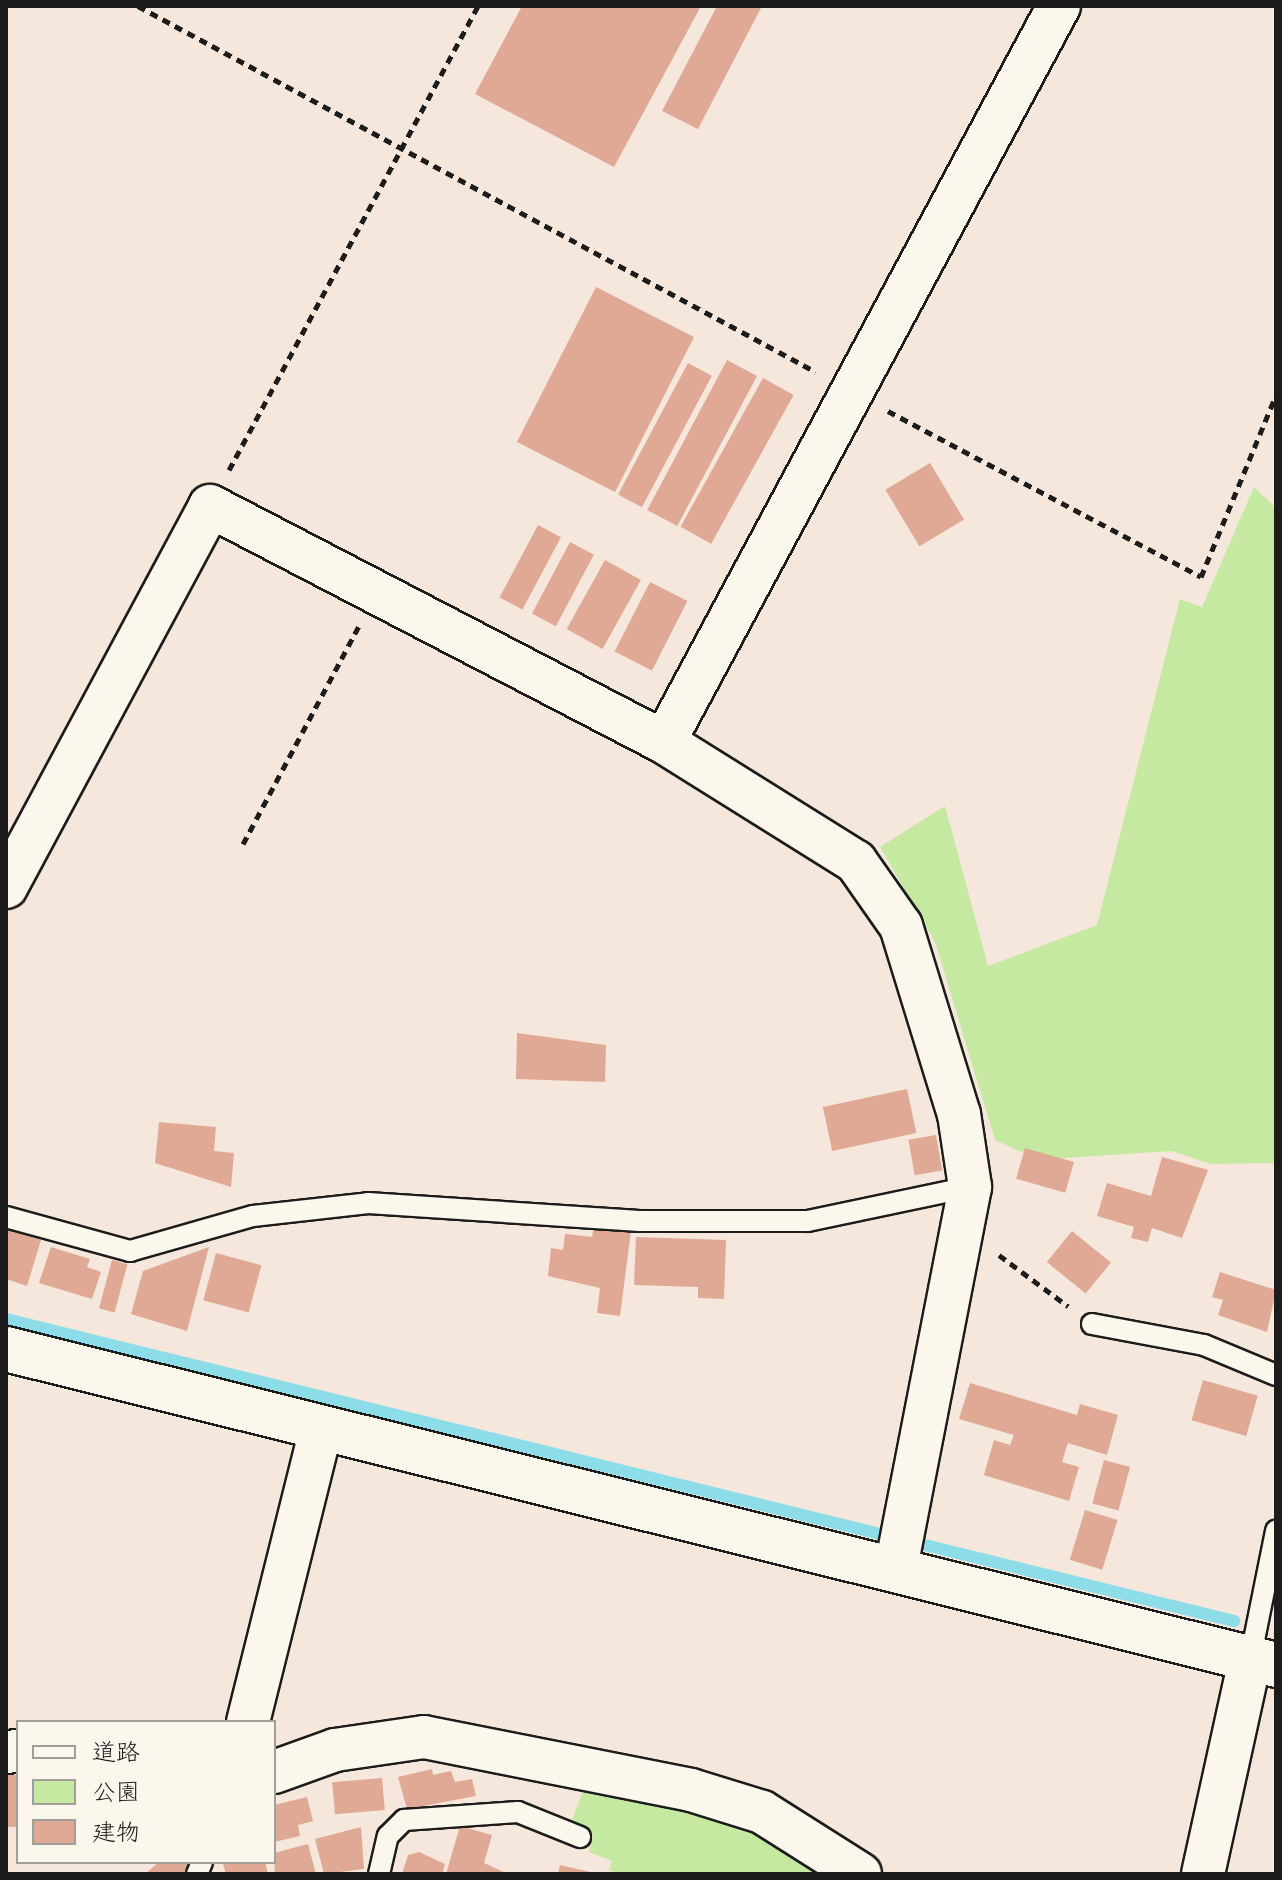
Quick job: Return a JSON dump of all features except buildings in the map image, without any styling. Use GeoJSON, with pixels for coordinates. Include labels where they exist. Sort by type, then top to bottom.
{"type":"FeatureCollection","features":[{"type":"Feature","properties":{"kind":"street"},"geometry":{"type":"LineString","coordinates":[[664,742],[855,393],[1059,6]]}},
{"type":"Feature","properties":{"kind":"street"},"geometry":{"type":"LineString","coordinates":[[6,887],[210,506],[664,742],[856,862],[901,926],[959,1114],[970,1187],[965,1230],[896,1568]]}},
{"type":"Feature","properties":{"kind":"street"},"geometry":{"type":"LineString","coordinates":[[6,1349],[321,1429],[896,1568],[1263,1662],[1203,1874]]}},
{"type":"Feature","properties":{"kind":"street"},"geometry":{"type":"LineString","coordinates":[[248,1720],[321,1429]]}},
{"type":"Feature","properties":{"kind":"street"},"geometry":{"type":"LineString","coordinates":[[276,1771],[335,1750],[424,1737],[691,1790],[762,1812],[853,1872]]}},
{"type":"Feature","properties":{"kind":"lane"},"geometry":{"type":"LineString","coordinates":[[6,1217],[130,1251],[253,1216],[368,1203],[639,1221],[808,1221],[970,1187]]}},
{"type":"Feature","properties":{"kind":"lane"},"geometry":{"type":"LineString","coordinates":[[1092,1324],[1204,1345],[1276,1375]]}},
{"type":"Feature","properties":{"kind":"lane"},"geometry":{"type":"LineString","coordinates":[[1263,1662],[1276,1531]]}},
{"type":"Feature","properties":{"kind":"lane"},"geometry":{"type":"LineString","coordinates":[[379,1874],[388,1836],[404,1820],[518,1812],[580,1837]]}},
{"type":"Feature","properties":{"kind":"path"},"geometry":{"type":"LineString","coordinates":[[138,6],[1201,577],[1276,395]]}},
{"type":"Feature","properties":{"kind":"path"},"geometry":{"type":"LineString","coordinates":[[210,506],[478,6]]}},
{"type":"Feature","properties":{"kind":"path"},"geometry":{"type":"LineString","coordinates":[[243,844],[377,593]]}},
{"type":"Feature","properties":{"kind":"path"},"geometry":{"type":"LineString","coordinates":[[965,1230],[1092,1324]]}},
{"type":"Feature","properties":{"kind":"green space"},"geometry":{"type":"Polygon","coordinates":[[[1254,487],[1276,508],[1276,1163],[1210,1164],[1172,1151],[1049,1159],[1024,1153],[995,1140],[935,942],[880,847],[945,806],[988,966],[1097,925],[1180,599],[1202,607],[1254,487]]]}},
{"type":"Feature","properties":{"kind":"green space"},"geometry":{"type":"Polygon","coordinates":[[[584,1788],[653,1797],[765,1833],[832,1874],[620,1874],[609,1870],[612,1861],[589,1852],[593,1835],[571,1822],[584,1788]]]}},
{"type":"Feature","properties":{"kind":"waterway"},"geometry":{"type":"LineString","coordinates":[[6,1319],[1234,1621]]}}]}
